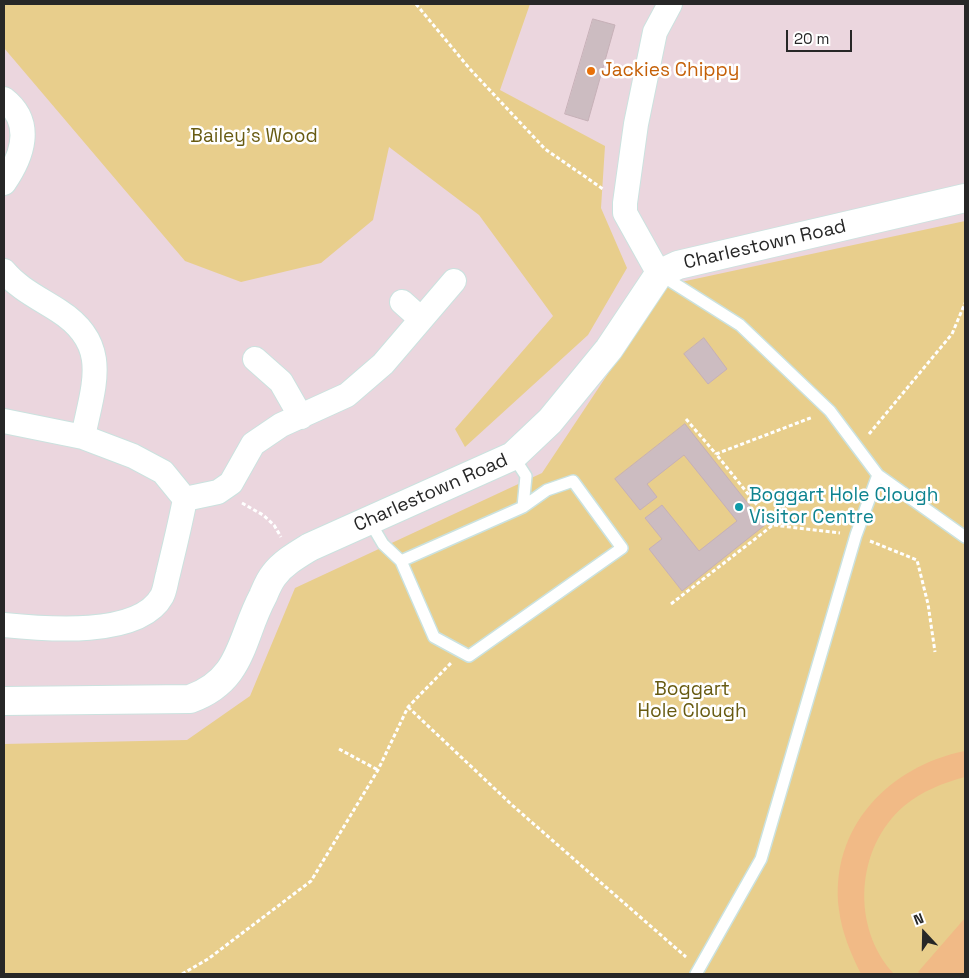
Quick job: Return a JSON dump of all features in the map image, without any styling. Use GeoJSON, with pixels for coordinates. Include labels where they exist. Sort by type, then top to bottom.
{"type":"FeatureCollection","features":[{"type":"Feature","properties":{"kind":"street"},"geometry":{"type":"LineString","coordinates":[[660,274],[626,213],[624,204],[636,124],[655,32],[670,4]]}},
{"type":"Feature","properties":{"kind":"street"},"geometry":{"type":"LineString","coordinates":[[4,99],[19,116],[24,142],[14,168],[4,183]]}},
{"type":"Feature","properties":{"kind":"street","name":"Charlestown Road"},"geometry":{"type":"LineString","coordinates":[[4,701],[190,699],[205,694],[230,673],[238,659],[252,616],[273,576],[292,558],[310,547],[370,522],[514,456],[550,421],[609,349],[660,274],[678,265],[965,198]]}},
{"type":"Feature","properties":{"kind":"street"},"geometry":{"type":"LineString","coordinates":[[4,271],[26,291],[76,323],[89,338],[95,361],[83,437]]}},
{"type":"Feature","properties":{"kind":"street"},"geometry":{"type":"LineString","coordinates":[[185,500],[218,492],[227,486],[253,444],[281,425],[347,395],[383,364],[454,281]]}},
{"type":"Feature","properties":{"kind":"street"},"geometry":{"type":"LineString","coordinates":[[402,302],[421,319]]}},
{"type":"Feature","properties":{"kind":"street"},"geometry":{"type":"LineString","coordinates":[[255,359],[282,382],[301,416]]}},
{"type":"Feature","properties":{"kind":"street"},"geometry":{"type":"LineString","coordinates":[[4,421],[83,437],[133,456],[163,472],[185,500]]}},
{"type":"Feature","properties":{"kind":"street"},"geometry":{"type":"LineString","coordinates":[[4,625],[44,629],[118,624],[144,616],[162,596],[185,500]]}},
{"type":"Feature","properties":{"kind":"lane"},"geometry":{"type":"LineString","coordinates":[[660,274],[740,325],[830,411],[878,475],[965,536]]}},
{"type":"Feature","properties":{"kind":"lane"},"geometry":{"type":"LineString","coordinates":[[514,456],[526,476],[523,507]]}},
{"type":"Feature","properties":{"kind":"lane"},"geometry":{"type":"LineString","coordinates":[[698,971],[761,859],[856,535],[878,475]]}},
{"type":"Feature","properties":{"kind":"lane"},"geometry":{"type":"LineString","coordinates":[[370,522],[383,544],[401,561],[434,637],[469,656],[622,548],[573,480],[547,490],[523,507],[401,561]]}},
{"type":"Feature","properties":{"kind":"path"},"geometry":{"type":"LineString","coordinates":[[416,4],[469,68],[545,149],[624,204]]}},
{"type":"Feature","properties":{"kind":"path"},"geometry":{"type":"LineString","coordinates":[[857,448],[952,334],[965,303]]}},
{"type":"Feature","properties":{"kind":"path"},"geometry":{"type":"LineString","coordinates":[[716,454],[830,411]]}},
{"type":"Feature","properties":{"kind":"path"},"geometry":{"type":"LineString","coordinates":[[686,419],[773,525],[856,535],[917,560],[928,604],[935,652]]}},
{"type":"Feature","properties":{"kind":"path"},"geometry":{"type":"LineString","coordinates":[[227,486],[246,507],[263,515],[274,525],[292,558]]}},
{"type":"Feature","properties":{"kind":"path"},"geometry":{"type":"LineString","coordinates":[[671,604],[773,525]]}},
{"type":"Feature","properties":{"kind":"path"},"geometry":{"type":"LineString","coordinates":[[182,974],[208,959],[310,881],[378,770],[408,707],[460,651]]}},
{"type":"Feature","properties":{"kind":"path"},"geometry":{"type":"LineString","coordinates":[[408,707],[512,805],[698,971]]}},
{"type":"Feature","properties":{"kind":"path"},"geometry":{"type":"LineString","coordinates":[[339,749],[378,770]]}},
{"type":"Feature","properties":{"kind":"green space","name":"Bailey's Wood"},"geometry":{"type":"Polygon","coordinates":[[[4,4],[530,4],[500,90],[605,146],[601,208],[627,268],[588,335],[465,447],[455,429],[553,316],[479,215],[389,147],[373,220],[321,263],[241,282],[185,261],[4,48],[4,4]]]}},
{"type":"Feature","properties":{"kind":"green space","name":"Boggart Hole Clough"},"geometry":{"type":"Polygon","coordinates":[[[965,221],[965,974],[4,974],[4,744],[187,740],[250,696],[295,588],[542,473],[667,285],[965,221]]]}},
{"type":"Feature","properties":{"kind":"shaded area"},"geometry":{"type":"Polygon","coordinates":[[[965,751],[965,777],[933,788],[904,806],[888,823],[876,843],[868,865],[864,888],[865,912],[871,934],[880,955],[894,974],[861,974],[847,943],[839,910],[838,880],[844,853],[854,828],[870,805],[889,786],[912,771],[937,759],[965,751]]]}},
{"type":"Feature","properties":{"kind":"shaded area"},"geometry":{"type":"Polygon","coordinates":[[[965,918],[965,974],[921,974],[918,972],[965,918]]]}},
{"type":"Feature","properties":{"kind":"building"},"geometry":{"type":"Polygon","coordinates":[[[593,19],[615,25],[588,121],[565,114],[593,19]]]}},
{"type":"Feature","properties":{"kind":"building"},"geometry":{"type":"Polygon","coordinates":[[[704,338],[727,369],[708,384],[684,354],[704,338]]]}},
{"type":"Feature","properties":{"kind":"building","name":"Boggart Hole Clough Visitor Centre"},"geometry":{"type":"Polygon","coordinates":[[[685,424],[765,525],[682,591],[649,549],[662,539],[645,518],[662,505],[699,551],[737,521],[684,455],[647,484],[657,497],[640,510],[615,479],[685,424]]]}},
{"type":"Feature","properties":{"kind":"place","name":"Jackies Chippy"},"geometry":{"type":"Point","coordinates":[591,71]}},
{"type":"Feature","properties":{"kind":"place","name":"Boggart Hole Clough Visitor Centre"},"geometry":{"type":"Point","coordinates":[739,507]}}]}
